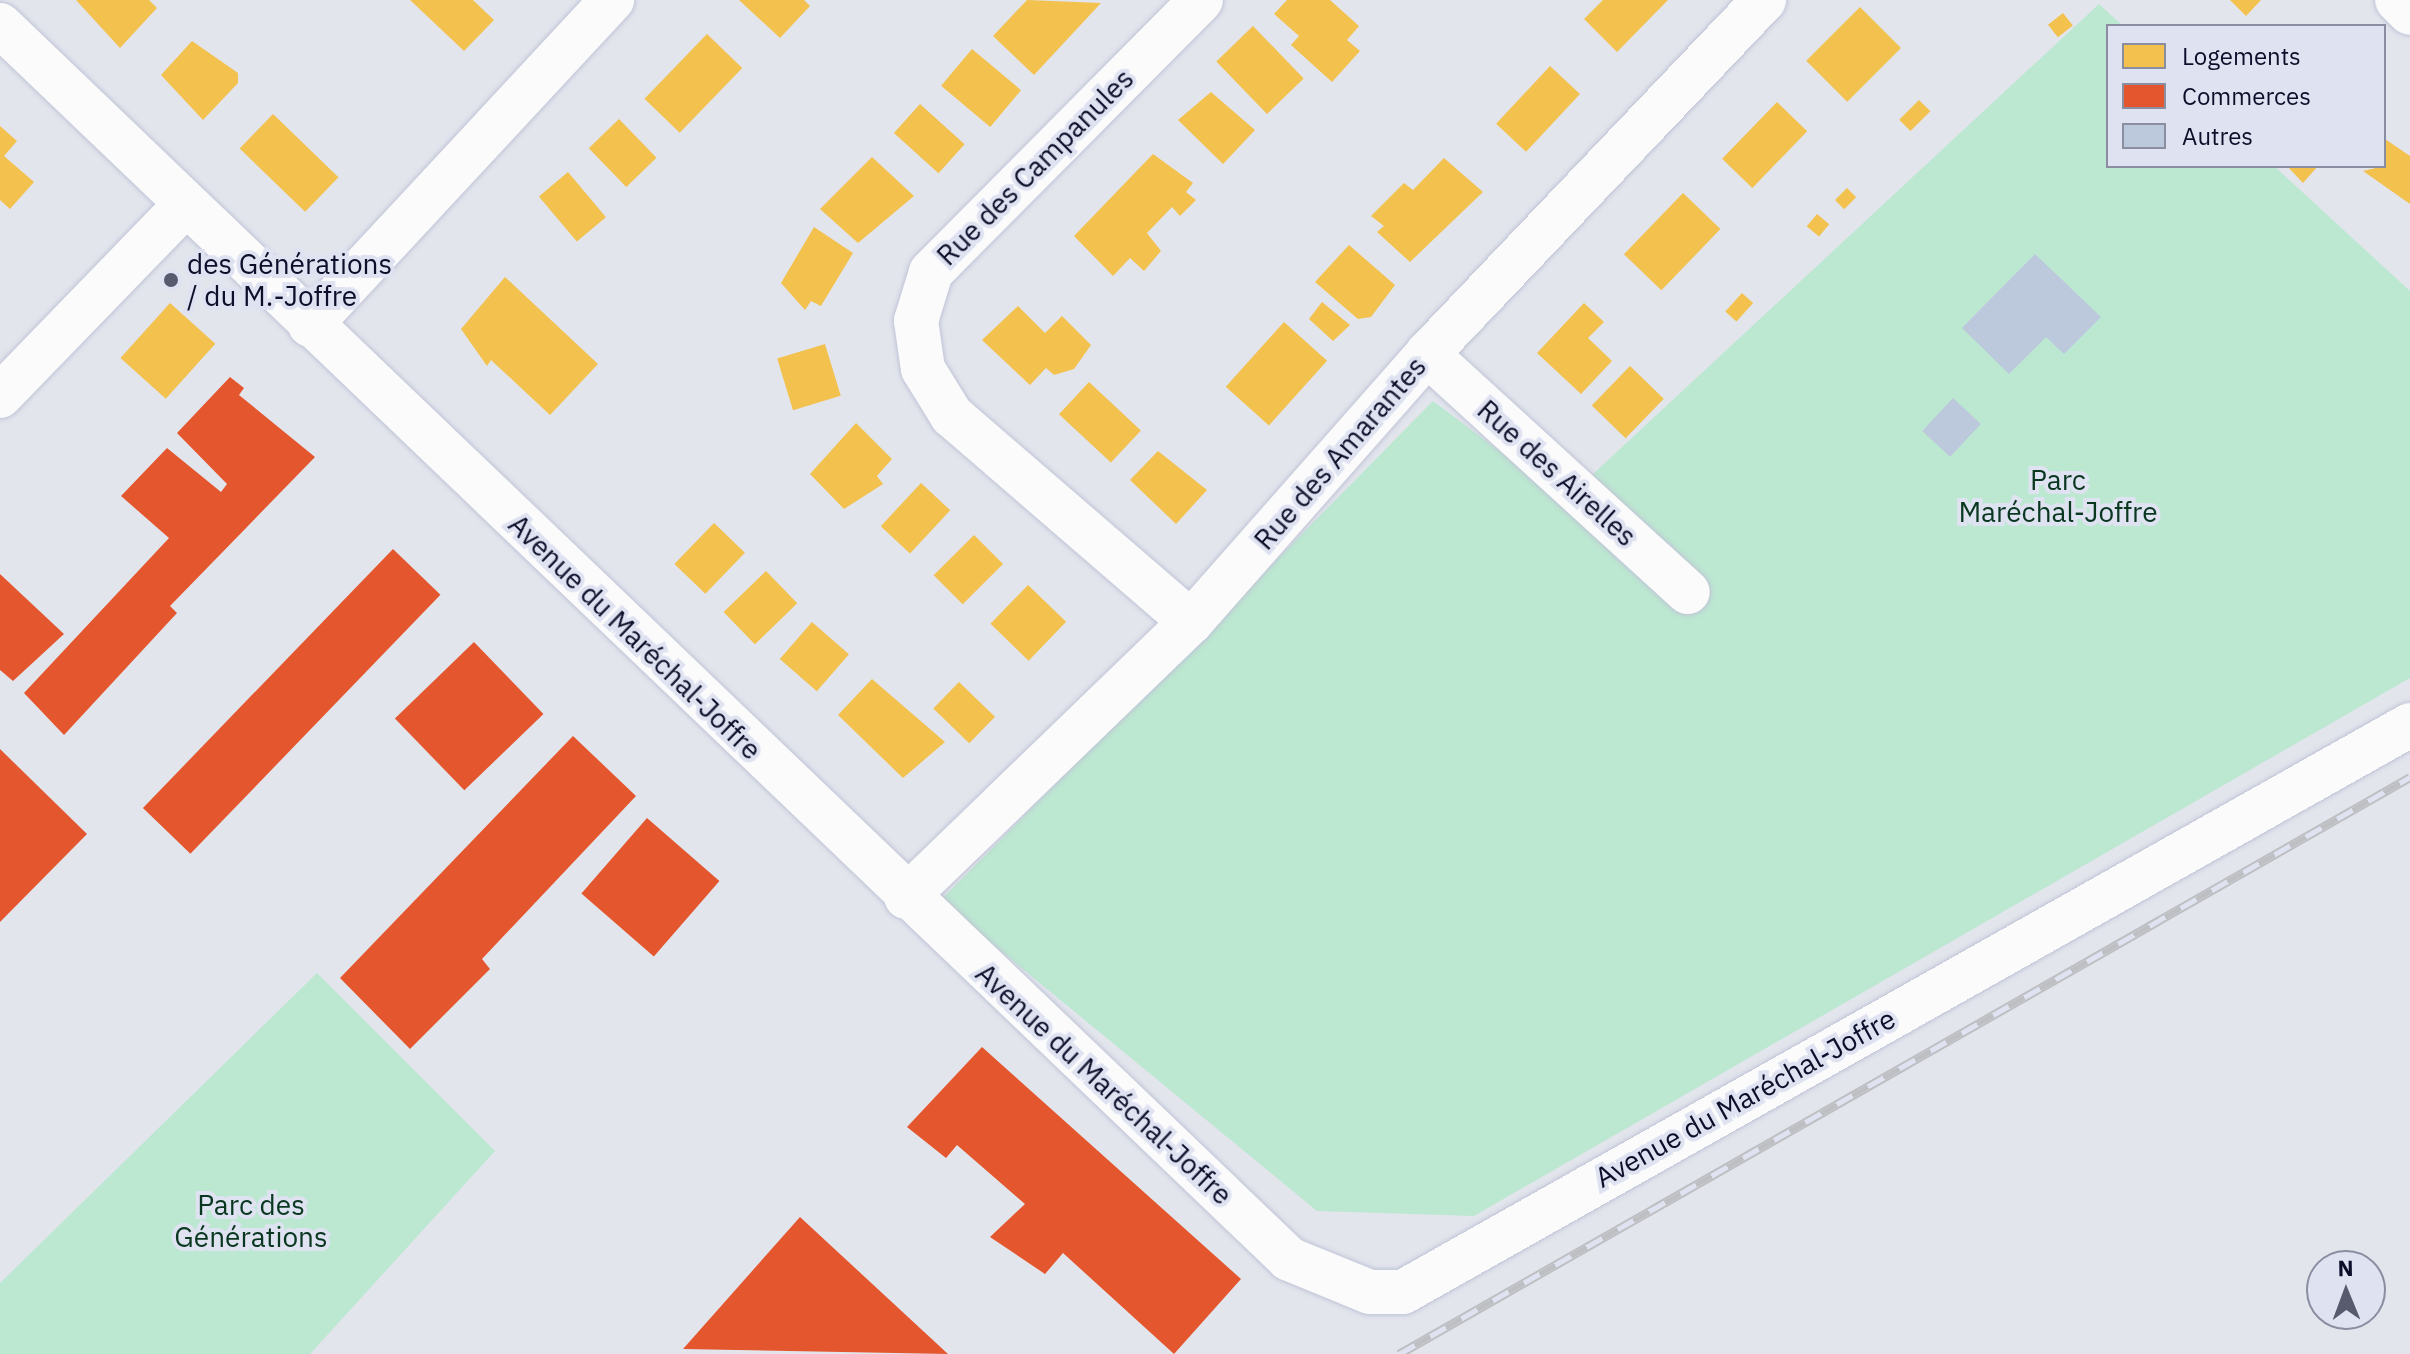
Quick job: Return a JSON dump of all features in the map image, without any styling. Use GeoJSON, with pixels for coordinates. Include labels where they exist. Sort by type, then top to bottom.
{"type":"FeatureCollection","features":[{"type":"Feature","properties":{"kind":"street","name":"Rue des Campanules"},"geometry":{"type":"LineString","coordinates":[[1191,622],[952,416],[923,369],[916,321],[931,272],[1201,0]]}},
{"type":"Feature","properties":{"kind":"street","name":"Rue des Amarantes"},"geometry":{"type":"LineString","coordinates":[[906,897],[1191,622],[1427,354],[1764,0]]}},
{"type":"Feature","properties":{"kind":"street"},"geometry":{"type":"LineString","coordinates":[[2397,0],[2410,13]]}},
{"type":"Feature","properties":{"kind":"street"},"geometry":{"type":"LineString","coordinates":[[310,325],[610,1]]}},
{"type":"Feature","properties":{"kind":"street","name":"Avenue du Maréchal-Joffre"},"geometry":{"type":"LineString","coordinates":[[0,25],[906,897],[1289,1259],[1370,1292],[1403,1292],[2410,725]]}},
{"type":"Feature","properties":{"kind":"street"},"geometry":{"type":"LineString","coordinates":[[0,396],[186,204]]}},
{"type":"Feature","properties":{"kind":"street","name":"Rue des Airelles"},"geometry":{"type":"LineString","coordinates":[[1427,354],[1688,592]]}},
{"type":"Feature","properties":{"kind":"green space","name":"Parc Maréchal-Joffre"},"geometry":{"type":"Polygon","coordinates":[[[2099,4],[2121,24],[2106,24],[2106,168],[2276,168],[2410,291],[2410,678],[1474,1216],[1317,1211],[940,901],[1433,401],[1565,500],[2099,4]]]}},
{"type":"Feature","properties":{"kind":"green space","name":"Parc des Générations"},"geometry":{"type":"Polygon","coordinates":[[[317,973],[495,1151],[310,1354],[0,1354],[0,1283],[317,973]]]}},
{"type":"Feature","properties":{"kind":"building: Logements"},"geometry":{"type":"Polygon","coordinates":[[[76,0],[149,0],[157,8],[120,48],[76,0]]]}},
{"type":"Feature","properties":{"kind":"building: Logements"},"geometry":{"type":"Polygon","coordinates":[[[410,0],[473,0],[494,20],[464,51],[410,0]]]}},
{"type":"Feature","properties":{"kind":"building: Logements"},"geometry":{"type":"Polygon","coordinates":[[[739,0],[804,0],[810,6],[780,38],[739,0]]]}},
{"type":"Feature","properties":{"kind":"building: Logements"},"geometry":{"type":"Polygon","coordinates":[[[1027,0],[1101,3],[1034,75],[993,36],[1027,0]]]}},
{"type":"Feature","properties":{"kind":"building: Logements"},"geometry":{"type":"Polygon","coordinates":[[[1287,0],[1330,0],[1359,26],[1347,40],[1360,51],[1332,82],[1291,45],[1299,36],[1274,14],[1287,0]]]}},
{"type":"Feature","properties":{"kind":"building: Logements"},"geometry":{"type":"Polygon","coordinates":[[[1603,0],[1668,0],[1617,52],[1584,19],[1603,0]]]}},
{"type":"Feature","properties":{"kind":"building: Logements"},"geometry":{"type":"Polygon","coordinates":[[[2230,0],[2261,0],[2246,16],[2230,0]]]}},
{"type":"Feature","properties":{"kind":"building: Logements"},"geometry":{"type":"Polygon","coordinates":[[[1860,7],[1901,48],[1847,102],[1806,61],[1860,7]]]}},
{"type":"Feature","properties":{"kind":"building: Logements"},"geometry":{"type":"Polygon","coordinates":[[[2063,13],[2073,26],[2058,37],[2048,25],[2063,13]]]}},
{"type":"Feature","properties":{"kind":"building: Logements"},"geometry":{"type":"Polygon","coordinates":[[[1253,26],[1304,79],[1267,114],[1216,61],[1253,26]]]}},
{"type":"Feature","properties":{"kind":"building: Logements"},"geometry":{"type":"Polygon","coordinates":[[[707,34],[742,68],[680,133],[644,99],[707,34]]]}},
{"type":"Feature","properties":{"kind":"building: Logements"},"geometry":{"type":"Polygon","coordinates":[[[192,41],[238,73],[238,83],[203,120],[161,75],[192,41]]]}},
{"type":"Feature","properties":{"kind":"building: Logements"},"geometry":{"type":"Polygon","coordinates":[[[972,49],[1021,90],[990,127],[941,86],[972,49]]]}},
{"type":"Feature","properties":{"kind":"building: Logements"},"geometry":{"type":"Polygon","coordinates":[[[1550,66],[1580,94],[1526,152],[1496,124],[1550,66]]]}},
{"type":"Feature","properties":{"kind":"building: Logements"},"geometry":{"type":"Polygon","coordinates":[[[1211,92],[1255,130],[1223,164],[1178,120],[1211,92]]]}},
{"type":"Feature","properties":{"kind":"building: Logements"},"geometry":{"type":"Polygon","coordinates":[[[1919,100],[1930,111],[1911,131],[1899,120],[1919,100]]]}},
{"type":"Feature","properties":{"kind":"building: Logements"},"geometry":{"type":"Polygon","coordinates":[[[1777,102],[1807,131],[1752,188],[1722,159],[1777,102]]]}},
{"type":"Feature","properties":{"kind":"building: Logements"},"geometry":{"type":"Polygon","coordinates":[[[920,104],[965,144],[938,173],[894,133],[920,104]]]}},
{"type":"Feature","properties":{"kind":"building: Logements"},"geometry":{"type":"Polygon","coordinates":[[[273,114],[338,177],[305,212],[240,149],[273,114]]]}},
{"type":"Feature","properties":{"kind":"building: Logements"},"geometry":{"type":"Polygon","coordinates":[[[619,119],[657,158],[626,187],[589,148],[619,119]]]}},
{"type":"Feature","properties":{"kind":"building: Logements"},"geometry":{"type":"Polygon","coordinates":[[[0,126],[17,141],[4,156],[34,182],[10,209],[0,200],[0,126]]]}},
{"type":"Feature","properties":{"kind":"building: Logements"},"geometry":{"type":"Polygon","coordinates":[[[2386,140],[2410,156],[2410,204],[2363,171],[2386,168],[2386,140]]]}},
{"type":"Feature","properties":{"kind":"building: Logements"},"geometry":{"type":"Polygon","coordinates":[[[1153,154],[1193,183],[1186,192],[1196,200],[1180,216],[1172,207],[1147,233],[1161,251],[1144,271],[1130,258],[1113,276],[1074,236],[1153,154]]]}},
{"type":"Feature","properties":{"kind":"building: Logements"},"geometry":{"type":"Polygon","coordinates":[[[872,157],[914,196],[858,243],[820,209],[872,157]]]}},
{"type":"Feature","properties":{"kind":"building: Logements"},"geometry":{"type":"Polygon","coordinates":[[[1444,158],[1483,192],[1410,262],[1377,232],[1384,226],[1371,216],[1404,183],[1413,190],[1444,158]]]}},
{"type":"Feature","properties":{"kind":"building: Logements"},"geometry":{"type":"Polygon","coordinates":[[[2289,168],[2316,168],[2303,183],[2289,168]]]}},
{"type":"Feature","properties":{"kind":"building: Logements"},"geometry":{"type":"Polygon","coordinates":[[[568,172],[606,217],[577,242],[539,196],[568,172]]]}},
{"type":"Feature","properties":{"kind":"building: Logements"},"geometry":{"type":"Polygon","coordinates":[[[1847,188],[1856,197],[1844,209],[1835,200],[1847,188]]]}},
{"type":"Feature","properties":{"kind":"building: Logements"},"geometry":{"type":"Polygon","coordinates":[[[1683,193],[1720,229],[1661,290],[1624,254],[1683,193]]]}},
{"type":"Feature","properties":{"kind":"building: Logements"},"geometry":{"type":"Polygon","coordinates":[[[1817,214],[1829,224],[1819,237],[1807,226],[1817,214]]]}},
{"type":"Feature","properties":{"kind":"building: Logements"},"geometry":{"type":"Polygon","coordinates":[[[814,227],[853,253],[821,306],[811,301],[805,310],[781,283],[814,227]]]}},
{"type":"Feature","properties":{"kind":"building: Logements"},"geometry":{"type":"Polygon","coordinates":[[[1349,245],[1395,285],[1371,317],[1358,319],[1315,282],[1349,245]]]}},
{"type":"Feature","properties":{"kind":"building: Logements"},"geometry":{"type":"Polygon","coordinates":[[[505,277],[598,364],[550,415],[491,360],[487,366],[461,329],[505,277]]]}},
{"type":"Feature","properties":{"kind":"building: Logements"},"geometry":{"type":"Polygon","coordinates":[[[1742,293],[1753,303],[1736,322],[1725,312],[1742,293]]]}},
{"type":"Feature","properties":{"kind":"building: Logements"},"geometry":{"type":"Polygon","coordinates":[[[1322,302],[1350,325],[1333,341],[1309,319],[1322,302]]]}},
{"type":"Feature","properties":{"kind":"building: Logements"},"geometry":{"type":"Polygon","coordinates":[[[170,303],[215,344],[166,399],[120,358],[170,303]]]}},
{"type":"Feature","properties":{"kind":"building: Logements"},"geometry":{"type":"Polygon","coordinates":[[[1584,303],[1604,322],[1588,338],[1612,361],[1581,394],[1537,353],[1584,303]]]}},
{"type":"Feature","properties":{"kind":"building: Logements"},"geometry":{"type":"Polygon","coordinates":[[[1018,306],[1045,333],[1062,316],[1091,345],[1074,369],[1054,375],[1046,368],[1030,385],[982,340],[1018,306]]]}},
{"type":"Feature","properties":{"kind":"building: Logements"},"geometry":{"type":"Polygon","coordinates":[[[1284,322],[1327,361],[1269,425],[1226,387],[1284,322]]]}},
{"type":"Feature","properties":{"kind":"building: Logements"},"geometry":{"type":"Polygon","coordinates":[[[825,344],[841,396],[793,410],[777,359],[825,344]]]}},
{"type":"Feature","properties":{"kind":"building: Logements"},"geometry":{"type":"Polygon","coordinates":[[[1630,366],[1664,399],[1626,438],[1592,406],[1630,366]]]}},
{"type":"Feature","properties":{"kind":"building: Logements"},"geometry":{"type":"Polygon","coordinates":[[[1089,382],[1141,430],[1111,463],[1059,414],[1089,382]]]}},
{"type":"Feature","properties":{"kind":"building: Logements"},"geometry":{"type":"Polygon","coordinates":[[[856,423],[892,459],[877,476],[883,484],[844,509],[810,474],[856,423]]]}},
{"type":"Feature","properties":{"kind":"building: Logements"},"geometry":{"type":"Polygon","coordinates":[[[1158,451],[1207,490],[1176,524],[1130,480],[1158,451]]]}},
{"type":"Feature","properties":{"kind":"building: Logements"},"geometry":{"type":"Polygon","coordinates":[[[921,483],[950,510],[910,553],[881,526],[921,483]]]}},
{"type":"Feature","properties":{"kind":"building: Logements"},"geometry":{"type":"Polygon","coordinates":[[[714,523],[745,553],[705,594],[674,564],[714,523]]]}},
{"type":"Feature","properties":{"kind":"building: Logements"},"geometry":{"type":"Polygon","coordinates":[[[974,535],[1003,564],[963,604],[934,575],[974,535]]]}},
{"type":"Feature","properties":{"kind":"building: Logements"},"geometry":{"type":"Polygon","coordinates":[[[766,571],[797,603],[755,644],[724,612],[766,571]]]}},
{"type":"Feature","properties":{"kind":"building: Logements"},"geometry":{"type":"Polygon","coordinates":[[[1028,585],[1066,622],[1029,661],[990,624],[1028,585]]]}},
{"type":"Feature","properties":{"kind":"building: Logements"},"geometry":{"type":"Polygon","coordinates":[[[812,622],[849,654],[817,691],[780,659],[812,622]]]}},
{"type":"Feature","properties":{"kind":"building: Logements"},"geometry":{"type":"Polygon","coordinates":[[[872,679],[945,742],[903,778],[838,715],[872,679]]]}},
{"type":"Feature","properties":{"kind":"building: Logements"},"geometry":{"type":"Polygon","coordinates":[[[959,682],[995,717],[969,743],[933,709],[959,682]]]}},
{"type":"Feature","properties":{"kind":"building: Commerces"},"geometry":{"type":"Polygon","coordinates":[[[230,377],[244,388],[239,395],[315,457],[170,606],[177,613],[64,735],[24,693],[169,538],[121,496],[167,448],[221,492],[227,484],[177,433],[230,377]]]}},
{"type":"Feature","properties":{"kind":"building: Commerces"},"geometry":{"type":"Polygon","coordinates":[[[393,549],[440,595],[190,854],[143,808],[393,549]]]}},
{"type":"Feature","properties":{"kind":"building: Commerces"},"geometry":{"type":"Polygon","coordinates":[[[0,574],[64,634],[13,681],[0,670],[0,574]]]}},
{"type":"Feature","properties":{"kind":"building: Commerces"},"geometry":{"type":"Polygon","coordinates":[[[474,642],[543,714],[464,790],[395,718],[474,642]]]}},
{"type":"Feature","properties":{"kind":"building: Commerces"},"geometry":{"type":"Polygon","coordinates":[[[573,736],[636,796],[482,959],[490,969],[410,1049],[340,978],[573,736]]]}},
{"type":"Feature","properties":{"kind":"building: Commerces"},"geometry":{"type":"Polygon","coordinates":[[[0,749],[87,834],[0,922],[0,749]]]}},
{"type":"Feature","properties":{"kind":"building: Commerces"},"geometry":{"type":"Polygon","coordinates":[[[647,818],[719,881],[654,956],[581,893],[647,818]]]}},
{"type":"Feature","properties":{"kind":"building: Commerces"},"geometry":{"type":"Polygon","coordinates":[[[982,1047],[1241,1279],[1174,1354],[1063,1253],[1045,1274],[990,1237],[1025,1204],[957,1145],[946,1158],[907,1127],[982,1047]]]}},
{"type":"Feature","properties":{"kind":"building: Commerces"},"geometry":{"type":"Polygon","coordinates":[[[800,1217],[948,1354],[683,1349],[800,1217]]]}},
{"type":"Feature","properties":{"kind":"building: Autres"},"geometry":{"type":"Polygon","coordinates":[[[2035,254],[2101,317],[2064,354],[2046,337],[2009,374],[1962,328],[2035,254]]]}},
{"type":"Feature","properties":{"kind":"building: Autres"},"geometry":{"type":"Polygon","coordinates":[[[1953,398],[1981,424],[1950,457],[1922,431],[1953,398]]]}},
{"type":"Feature","properties":{"kind":"railway"},"geometry":{"type":"LineString","coordinates":[[1399,1354],[2410,777]]}},
{"type":"Feature","properties":{"kind":"place","name":"des Générations / du M.-Joffre"},"geometry":{"type":"Point","coordinates":[171,280]}}]}
